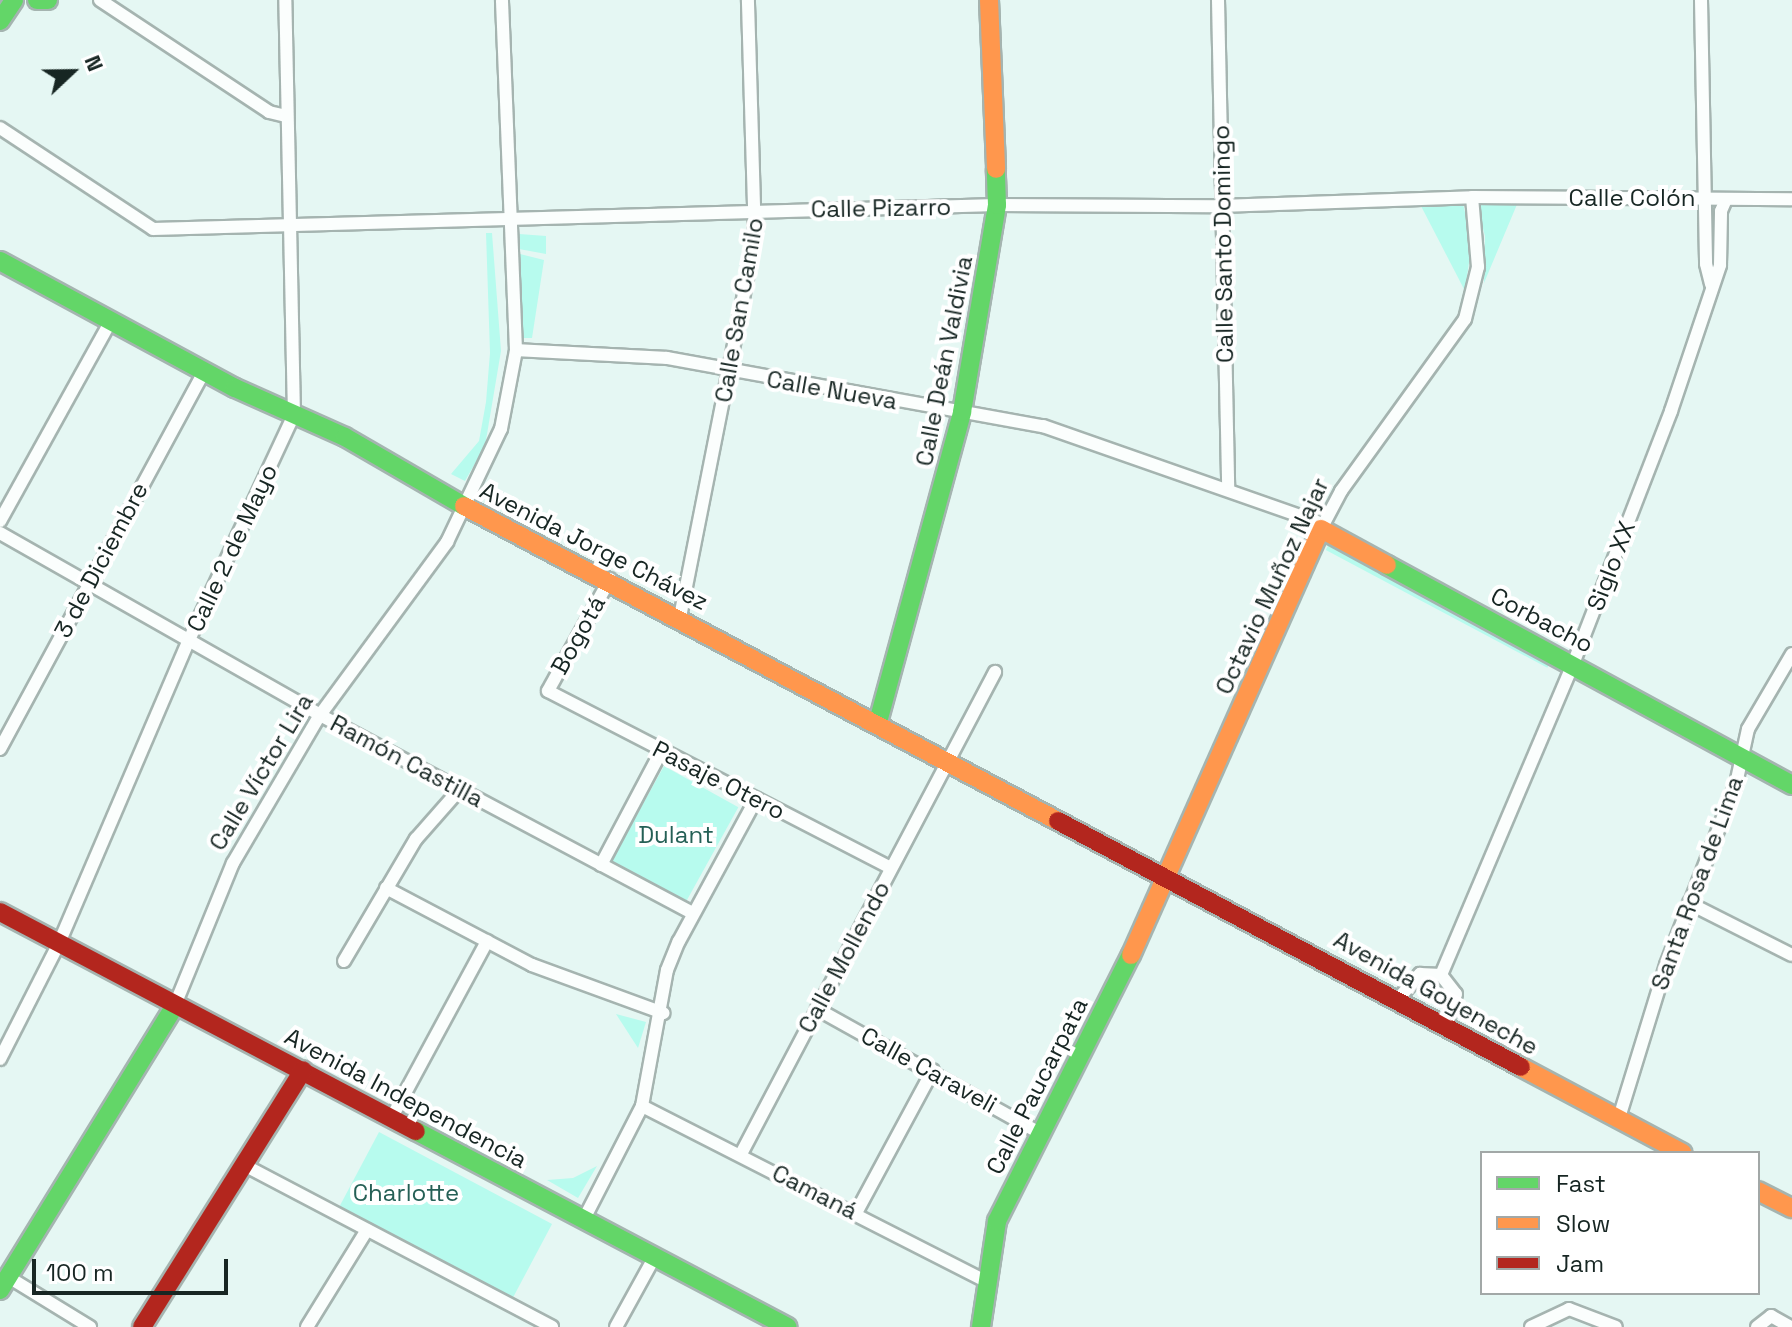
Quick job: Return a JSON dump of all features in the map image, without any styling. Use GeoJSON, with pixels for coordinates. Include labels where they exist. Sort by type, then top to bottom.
{"type":"FeatureCollection","features":[{"type":"Feature","properties":{"kind":"main road"},"geometry":{"type":"LineString","coordinates":[[0,21],[14,0]]}},
{"type":"Feature","properties":{"kind":"main road"},"geometry":{"type":"LineString","coordinates":[[37,0],[48,0]]}},
{"type":"Feature","properties":{"kind":"main road","name":"Calle Deán Valdivia"},"geometry":{"type":"LineString","coordinates":[[878,722],[962,412],[997,205],[989,0]]}},
{"type":"Feature","properties":{"kind":"main road","name":"Avenida Jorge Chávez"},"geometry":{"type":"LineString","coordinates":[[0,261],[204,371],[345,437],[466,507],[610,579],[1166,876]]}},
{"type":"Feature","properties":{"kind":"main road","name":"Corbacho"},"geometry":{"type":"LineString","coordinates":[[1325,529],[1792,785]]}},
{"type":"Feature","properties":{"kind":"main road","name":"Octavio Muñoz Najar"},"geometry":{"type":"LineString","coordinates":[[1166,876],[1325,529]]}},
{"type":"Feature","properties":{"kind":"main road","name":"Avenida Goyeneche"},"geometry":{"type":"LineString","coordinates":[[1166,876],[1399,998],[1618,1121],[1679,1151]]}},
{"type":"Feature","properties":{"kind":"main road","name":"Calle Paucarpata"},"geometry":{"type":"LineString","coordinates":[[981,1327],[997,1221],[1159,900],[1166,876]]}},
{"type":"Feature","properties":{"kind":"main road","name":"Avenida Independencia"},"geometry":{"type":"LineString","coordinates":[[0,912],[788,1327]]}},
{"type":"Feature","properties":{"kind":"main road","name":"Calle Víctor Lira"},"geometry":{"type":"LineString","coordinates":[[5,1284],[175,1005]]}},
{"type":"Feature","properties":{"kind":"main road"},"geometry":{"type":"LineString","coordinates":[[142,1327],[303,1070]]}},
{"type":"Feature","properties":{"kind":"main road"},"geometry":{"type":"LineString","coordinates":[[1760,1192],[1792,1208]]}},
{"type":"Feature","properties":{"kind":"street"},"geometry":{"type":"LineString","coordinates":[[100,0],[269,112],[286,116]]}},
{"type":"Feature","properties":{"kind":"street","name":"Calle 2 de Mayo"},"geometry":{"type":"LineString","coordinates":[[0,1059],[59,943],[188,642],[294,415],[285,0]]}},
{"type":"Feature","properties":{"kind":"street","name":"Calle Víctor Lira"},"geometry":{"type":"LineString","coordinates":[[175,1005],[233,863],[320,715],[447,542],[501,429],[516,350],[502,0]]}},
{"type":"Feature","properties":{"kind":"street","name":"Calle San Camilo"},"geometry":{"type":"LineString","coordinates":[[680,617],[730,372],[757,211],[748,0]]}},
{"type":"Feature","properties":{"kind":"street","name":"Calle Santo Domingo"},"geometry":{"type":"LineString","coordinates":[[1218,0],[1228,487]]}},
{"type":"Feature","properties":{"kind":"street","name":"Siglo XX"},"geometry":{"type":"LineString","coordinates":[[1701,0],[1711,285]]}},
{"type":"Feature","properties":{"kind":"street","name":"Calle Pizarro"},"geometry":{"type":"LineString","coordinates":[[0,128],[153,229],[291,228],[997,205],[1220,206],[1472,197]]}},
{"type":"Feature","properties":{"kind":"street","name":"Calle Colón"},"geometry":{"type":"LineString","coordinates":[[1472,197],[1792,199]]}},
{"type":"Feature","properties":{"kind":"street","name":"Octavio Muñoz Najar"},"geometry":{"type":"LineString","coordinates":[[1325,529],[1341,491],[1465,319],[1478,267],[1472,197]]}},
{"type":"Feature","properties":{"kind":"street","name":"Siglo XX"},"geometry":{"type":"LineString","coordinates":[[1441,975],[1573,664],[1686,369],[1720,265],[1721,211],[1726,199]]}},
{"type":"Feature","properties":{"kind":"street"},"geometry":{"type":"LineString","coordinates":[[0,521],[111,321]]}},
{"type":"Feature","properties":{"kind":"street","name":"Calle Nueva"},"geometry":{"type":"LineString","coordinates":[[516,350],[625,352],[1043,426],[1228,487],[1325,529]]}},
{"type":"Feature","properties":{"kind":"street","name":"3 de Diciembre"},"geometry":{"type":"LineString","coordinates":[[0,749],[204,371]]}},
{"type":"Feature","properties":{"kind":"street","name":"Ramón Castilla"},"geometry":{"type":"LineString","coordinates":[[0,533],[320,715],[692,913]]}},
{"type":"Feature","properties":{"kind":"street","name":"Bogotá"},"geometry":{"type":"LineString","coordinates":[[548,691],[610,579]]}},
{"type":"Feature","properties":{"kind":"street","name":"Santa Rosa de Lima"},"geometry":{"type":"LineString","coordinates":[[1618,1121],[1689,903],[1736,784],[1748,729],[1788,671],[1792,654]]}},
{"type":"Feature","properties":{"kind":"street","name":"Calle Mollendo"},"geometry":{"type":"LineString","coordinates":[[741,1154],[995,672]]}},
{"type":"Feature","properties":{"kind":"street","name":"Pasaje Otero"},"geometry":{"type":"LineString","coordinates":[[548,691],[891,868]]}},
{"type":"Feature","properties":{"kind":"street"},"geometry":{"type":"LineString","coordinates":[[601,865],[662,750]]}},
{"type":"Feature","properties":{"kind":"street"},"geometry":{"type":"LineString","coordinates":[[344,961],[416,839],[460,789]]}},
{"type":"Feature","properties":{"kind":"street"},"geometry":{"type":"LineString","coordinates":[[584,1219],[642,1106],[663,1013],[667,970],[692,913],[756,799]]}},
{"type":"Feature","properties":{"kind":"street"},"geometry":{"type":"LineString","coordinates":[[386,888],[581,986],[663,1013]]}},
{"type":"Feature","properties":{"kind":"street"},"geometry":{"type":"LineString","coordinates":[[1689,903],[1792,955]]}},
{"type":"Feature","properties":{"kind":"street"},"geometry":{"type":"LineString","coordinates":[[392,1117],[487,941]]}},
{"type":"Feature","properties":{"kind":"street"},"geometry":{"type":"LineString","coordinates":[[1399,998],[1420,974],[1441,975],[1456,994],[1447,1024]]}},
{"type":"Feature","properties":{"kind":"street","name":"Calle Caraveli"},"geometry":{"type":"LineString","coordinates":[[817,1009],[933,1070],[1040,1133]]}},
{"type":"Feature","properties":{"kind":"street"},"geometry":{"type":"LineString","coordinates":[[856,1213],[933,1070]]}},
{"type":"Feature","properties":{"kind":"street","name":"Camaná"},"geometry":{"type":"LineString","coordinates":[[642,1106],[986,1281]]}},
{"type":"Feature","properties":{"kind":"street"},"geometry":{"type":"LineString","coordinates":[[244,1165],[552,1327]]}},
{"type":"Feature","properties":{"kind":"street"},"geometry":{"type":"LineString","coordinates":[[307,1327],[367,1230]]}},
{"type":"Feature","properties":{"kind":"street"},"geometry":{"type":"LineString","coordinates":[[616,1327],[655,1256]]}},
{"type":"Feature","properties":{"kind":"street"},"geometry":{"type":"LineString","coordinates":[[5,1284],[90,1327]]}},
{"type":"Feature","properties":{"kind":"street"},"geometry":{"type":"LineString","coordinates":[[1531,1327],[1569,1309],[1616,1327]]}},
{"type":"Feature","properties":{"kind":"street"},"geometry":{"type":"LineString","coordinates":[[1757,1327],[1771,1316],[1791,1327]]}},
{"type":"Feature","properties":{"kind":"green space"},"geometry":{"type":"Polygon","coordinates":[[[1518,202],[1484,283],[1485,236],[1476,203],[1518,202]]]}},
{"type":"Feature","properties":{"kind":"green space"},"geometry":{"type":"Polygon","coordinates":[[[1463,204],[1472,241],[1465,291],[1421,206],[1463,204]]]}},
{"type":"Feature","properties":{"kind":"green space"},"geometry":{"type":"Polygon","coordinates":[[[486,233],[492,233],[501,351],[485,446],[465,481],[451,474],[479,441],[486,402],[490,353],[486,233]]]}},
{"type":"Feature","properties":{"kind":"green space"},"geometry":{"type":"Polygon","coordinates":[[[519,234],[546,236],[546,254],[519,249],[519,234]]]}},
{"type":"Feature","properties":{"kind":"green space"},"geometry":{"type":"Polygon","coordinates":[[[520,254],[544,260],[532,338],[523,338],[520,254]]]}},
{"type":"Feature","properties":{"kind":"green space"},"geometry":{"type":"Polygon","coordinates":[[[1330,542],[1552,660],[1547,668],[1326,550],[1330,542]]]}},
{"type":"Feature","properties":{"kind":"green space","name":"Dulant"},"geometry":{"type":"Polygon","coordinates":[[[664,766],[738,807],[685,903],[611,862],[664,766]]]}},
{"type":"Feature","properties":{"kind":"green space"},"geometry":{"type":"Polygon","coordinates":[[[616,1014],[646,1022],[638,1048],[616,1014]]]}},
{"type":"Feature","properties":{"kind":"green space","name":"Charlotte"},"geometry":{"type":"Polygon","coordinates":[[[379,1132],[552,1224],[513,1298],[340,1206],[379,1132]]]}},
{"type":"Feature","properties":{"kind":"green space"},"geometry":{"type":"Polygon","coordinates":[[[597,1166],[578,1198],[547,1180],[573,1178],[597,1166]]]}},
{"type":"Feature","properties":{"kind":"traffic: fast"},"geometry":{"type":"LineString","coordinates":[[0,21],[14,0]]}},
{"type":"Feature","properties":{"kind":"traffic: fast"},"geometry":{"type":"LineString","coordinates":[[37,0],[48,0]]}},
{"type":"Feature","properties":{"kind":"traffic: fast"},"geometry":{"type":"LineString","coordinates":[[878,722],[962,412],[997,205],[996,169]]}},
{"type":"Feature","properties":{"kind":"traffic: fast"},"geometry":{"type":"LineString","coordinates":[[0,261],[235,388],[345,437],[464,506]]}},
{"type":"Feature","properties":{"kind":"traffic: fast"},"geometry":{"type":"LineString","coordinates":[[1387,565],[1792,785]]}},
{"type":"Feature","properties":{"kind":"traffic: fast"},"geometry":{"type":"LineString","coordinates":[[981,1327],[997,1221],[1131,955]]}},
{"type":"Feature","properties":{"kind":"traffic: fast"},"geometry":{"type":"LineString","coordinates":[[0,1290],[175,1005]]}},
{"type":"Feature","properties":{"kind":"traffic: fast"},"geometry":{"type":"LineString","coordinates":[[416,1131],[788,1327]]}},
{"type":"Feature","properties":{"kind":"traffic: slow"},"geometry":{"type":"LineString","coordinates":[[989,0],[996,169]]}},
{"type":"Feature","properties":{"kind":"traffic: slow"},"geometry":{"type":"LineString","coordinates":[[464,506],[1058,821]]}},
{"type":"Feature","properties":{"kind":"traffic: slow"},"geometry":{"type":"LineString","coordinates":[[1131,955],[1321,529],[1387,565]]}},
{"type":"Feature","properties":{"kind":"traffic: slow"},"geometry":{"type":"LineString","coordinates":[[1521,1067],[1679,1151]]}},
{"type":"Feature","properties":{"kind":"traffic: slow"},"geometry":{"type":"LineString","coordinates":[[1760,1192],[1792,1208]]}},
{"type":"Feature","properties":{"kind":"traffic: jam"},"geometry":{"type":"LineString","coordinates":[[1058,821],[1521,1067]]}},
{"type":"Feature","properties":{"kind":"traffic: jam"},"geometry":{"type":"LineString","coordinates":[[0,912],[416,1131]]}},
{"type":"Feature","properties":{"kind":"traffic: jam"},"geometry":{"type":"LineString","coordinates":[[142,1327],[303,1070]]}}]}
